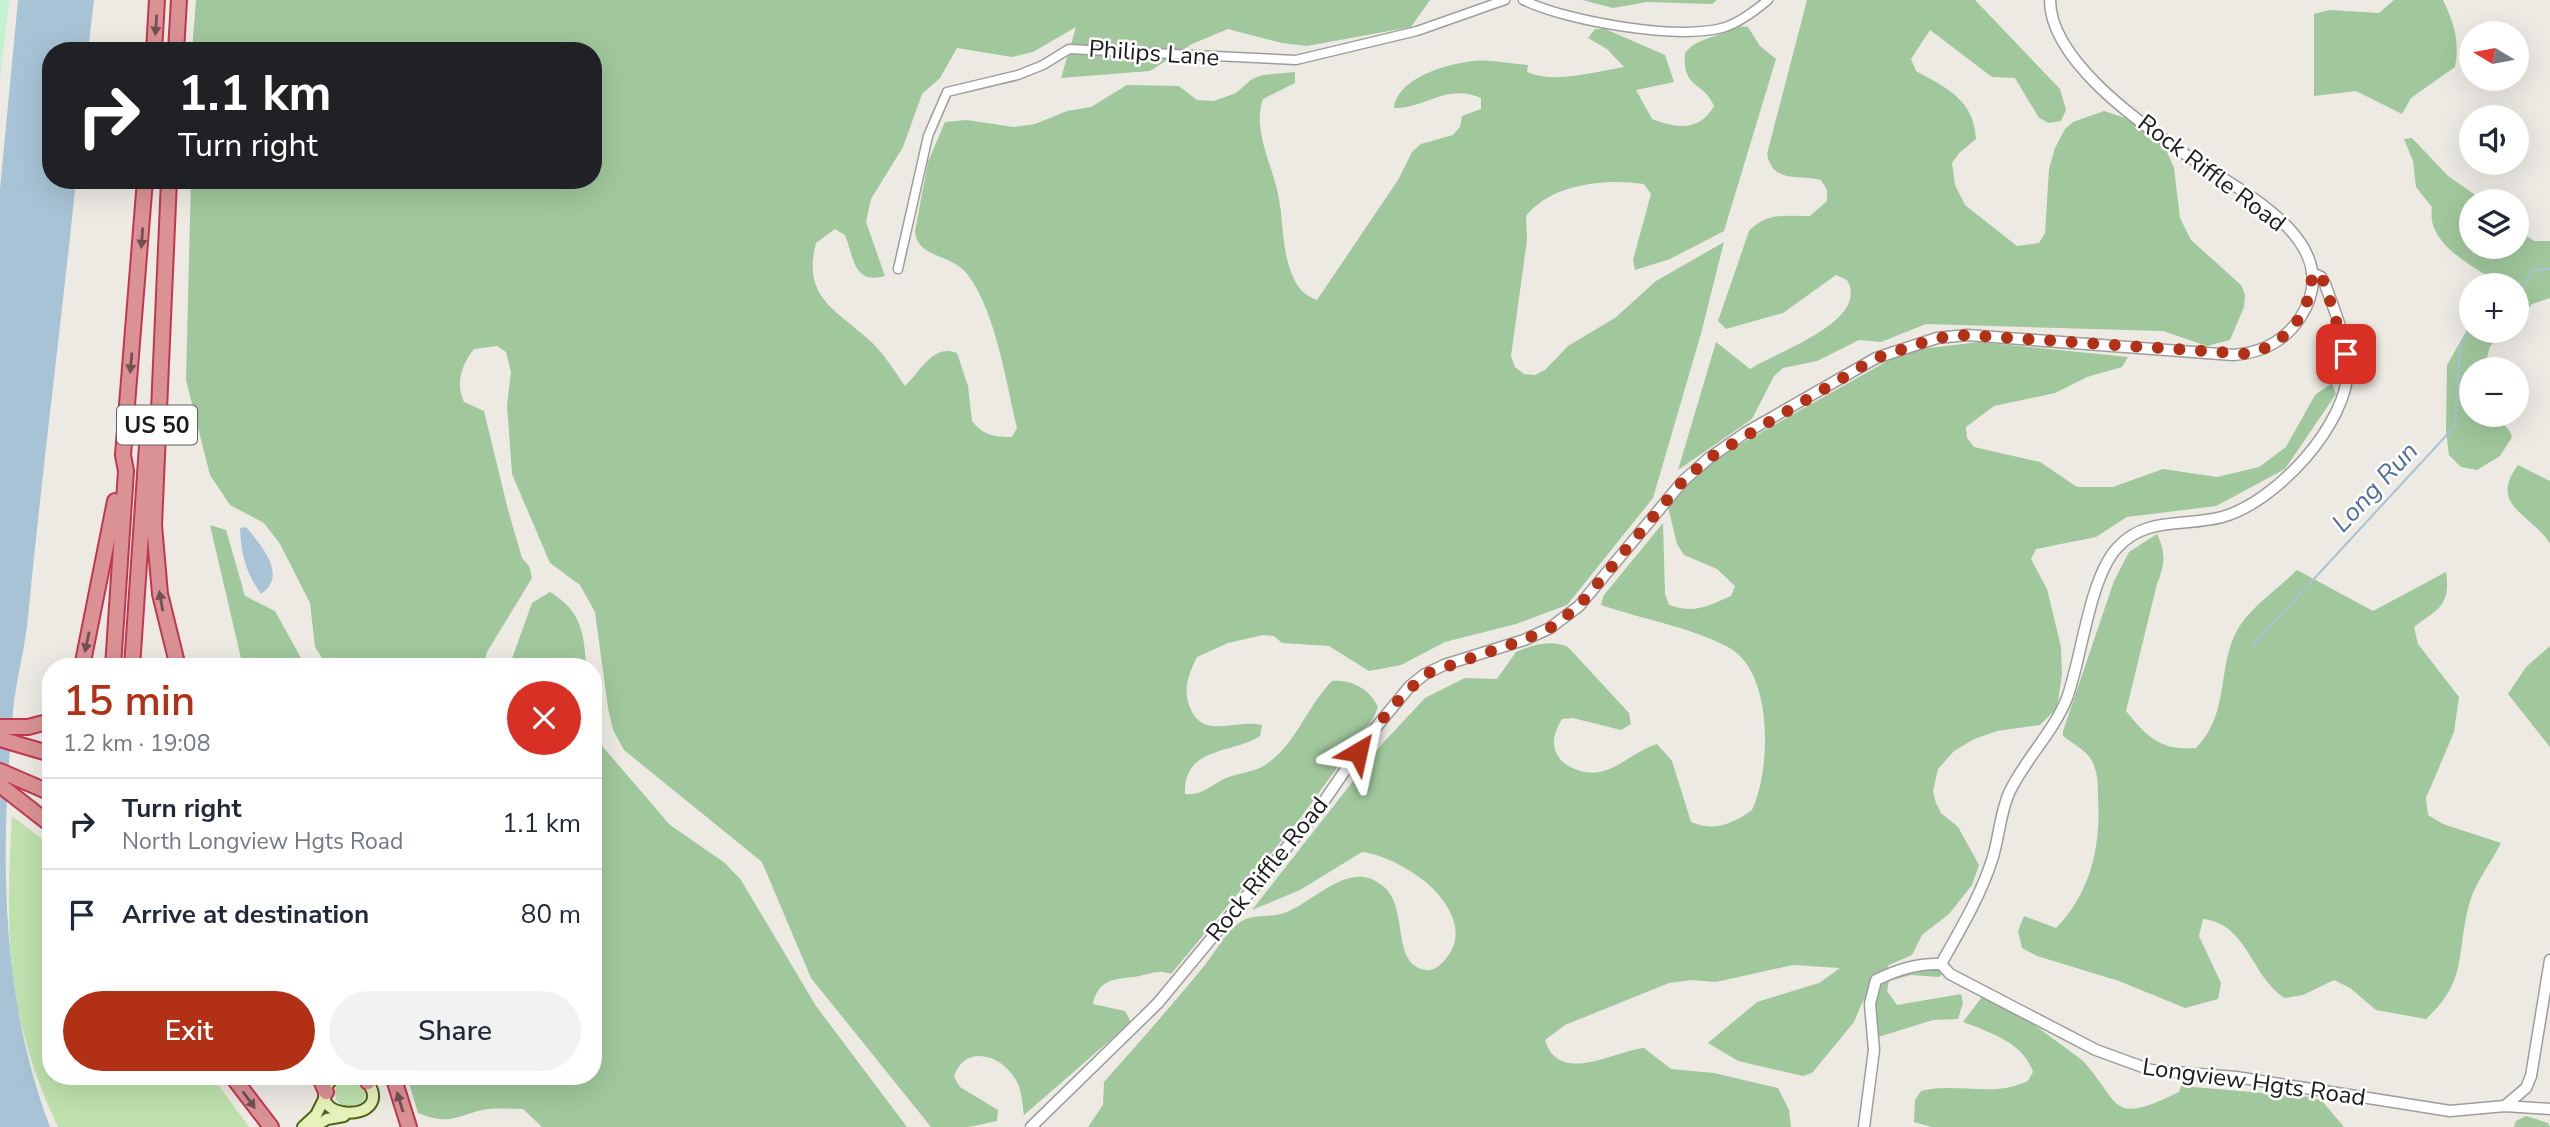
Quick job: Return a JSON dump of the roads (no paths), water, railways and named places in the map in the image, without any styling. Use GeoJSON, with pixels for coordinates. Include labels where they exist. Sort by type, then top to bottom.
{"type":"FeatureCollection","features":[{"type":"Feature","properties":{"kind":"highway"},"geometry":{"type":"LineString","coordinates":[[155,42],[157,0]]}},
{"type":"Feature","properties":{"kind":"highway"},"geometry":{"type":"LineString","coordinates":[[177,42],[179,0]]}},
{"type":"Feature","properties":{"kind":"highway","name":"US 50"},"geometry":{"type":"LineString","coordinates":[[114,658],[126,471],[123,455],[144,189]]}},
{"type":"Feature","properties":{"kind":"highway"},"geometry":{"type":"LineString","coordinates":[[133,658],[166,189]]}},
{"type":"Feature","properties":{"kind":"highway","name":"US 50"},"geometry":{"type":"LineString","coordinates":[[167,189],[154,525],[160,594],[176,658]]}},
{"type":"Feature","properties":{"kind":"highway"},"geometry":{"type":"LineString","coordinates":[[84,658],[105,560],[123,455]]}},
{"type":"Feature","properties":{"kind":"highway"},"geometry":{"type":"LineString","coordinates":[[0,727],[14,729],[42,723]]}},
{"type":"Feature","properties":{"kind":"highway"},"geometry":{"type":"LineString","coordinates":[[0,739],[42,752]]}},
{"type":"Feature","properties":{"kind":"highway"},"geometry":{"type":"LineString","coordinates":[[0,771],[42,789]]}},
{"type":"Feature","properties":{"kind":"highway"},"geometry":{"type":"LineString","coordinates":[[0,785],[42,817]]}},
{"type":"Feature","properties":{"kind":"highway"},"geometry":{"type":"LineString","coordinates":[[239,1085],[269,1126]]}},
{"type":"Feature","properties":{"kind":"highway"},"geometry":{"type":"LineString","coordinates":[[322,1085],[326,1094]]}},
{"type":"Feature","properties":{"kind":"highway"},"geometry":{"type":"LineString","coordinates":[[396,1085],[408,1127]]}},
{"type":"Feature","properties":{"kind":"main road"},"geometry":{"type":"LineString","coordinates":[[303,1127],[316,1115],[330,1085]]}},
{"type":"Feature","properties":{"kind":"main road"},"geometry":{"type":"LineString","coordinates":[[314,1127],[327,1119],[357,1115],[367,1107],[371,1092],[368,1085]]}},
{"type":"Feature","properties":{"kind":"main road"},"geometry":{"type":"LineString","coordinates":[[326,1094],[332,1109],[345,1116]]}},
{"type":"Feature","properties":{"kind":"street","name":"Philips Lane"},"geometry":{"type":"LineString","coordinates":[[898,269],[928,136],[947,92],[1018,75],[1043,65],[1069,49],[1296,60],[1417,31],[1505,0]]}},
{"type":"Feature","properties":{"kind":"street"},"geometry":{"type":"LineString","coordinates":[[1523,0],[1545,11],[1649,31],[1680,33],[1724,28],[1768,0]]}},
{"type":"Feature","properties":{"kind":"street","name":"Rock Riffle Road"},"geometry":{"type":"LineString","coordinates":[[1031,1127],[1158,1003],[1320,807],[1368,737],[1410,686],[1425,674],[1444,665],[1524,640],[1550,628],[1579,606],[1683,481],[1709,458],[1745,433],[1876,358],[1937,338],[1967,335],[2233,355],[2260,351],[2287,334],[2303,315],[2312,291],[2312,273],[2302,244],[2278,216],[2174,146],[2087,72],[2056,32],[2050,0]]}},
{"type":"Feature","properties":{"kind":"street"},"geometry":{"type":"LineString","coordinates":[[1864,1127],[1874,1050],[1870,1004],[1875,980],[1924,963],[1941,964],[1984,882],[2007,797],[2019,773],[2055,723],[2066,699],[2098,586],[2118,547],[2137,532],[2163,523],[2220,518],[2251,506],[2274,488],[2310,451],[2339,405],[2348,367],[2325,284],[2321,277],[2312,273]]}},
{"type":"Feature","properties":{"kind":"street"},"geometry":{"type":"LineString","coordinates":[[2505,1106],[2526,1088],[2531,1076],[2550,960]]}},
{"type":"Feature","properties":{"kind":"street","name":"Longview Hgts Road"},"geometry":{"type":"LineString","coordinates":[[1941,964],[1950,974],[2096,1050],[2151,1070],[2236,1077],[2450,1111],[2505,1106],[2550,1109]]}},
{"type":"Feature","properties":{"kind":"water"},"geometry":{"type":"Polygon","coordinates":[[[18,0],[94,0],[89,42],[42,42],[42,189],[75,189],[27,629],[13,711],[6,817],[8,923],[13,975],[21,1027],[50,1127],[0,1127],[0,189],[18,0]]]}},
{"type":"Feature","properties":{"kind":"water"},"geometry":{"type":"Polygon","coordinates":[[[246,527],[264,551],[272,569],[269,586],[261,594],[248,571],[243,555],[240,528],[246,527]]]}},
{"type":"Feature","properties":{"kind":"waterway","name":"Long Run"},"geometry":{"type":"LineString","coordinates":[[2529,276],[2532,270],[2550,269]]}},
{"type":"Feature","properties":{"kind":"waterway","name":"Long Run"},"geometry":{"type":"LineString","coordinates":[[2253,645],[2455,426],[2461,343]]}}]}
